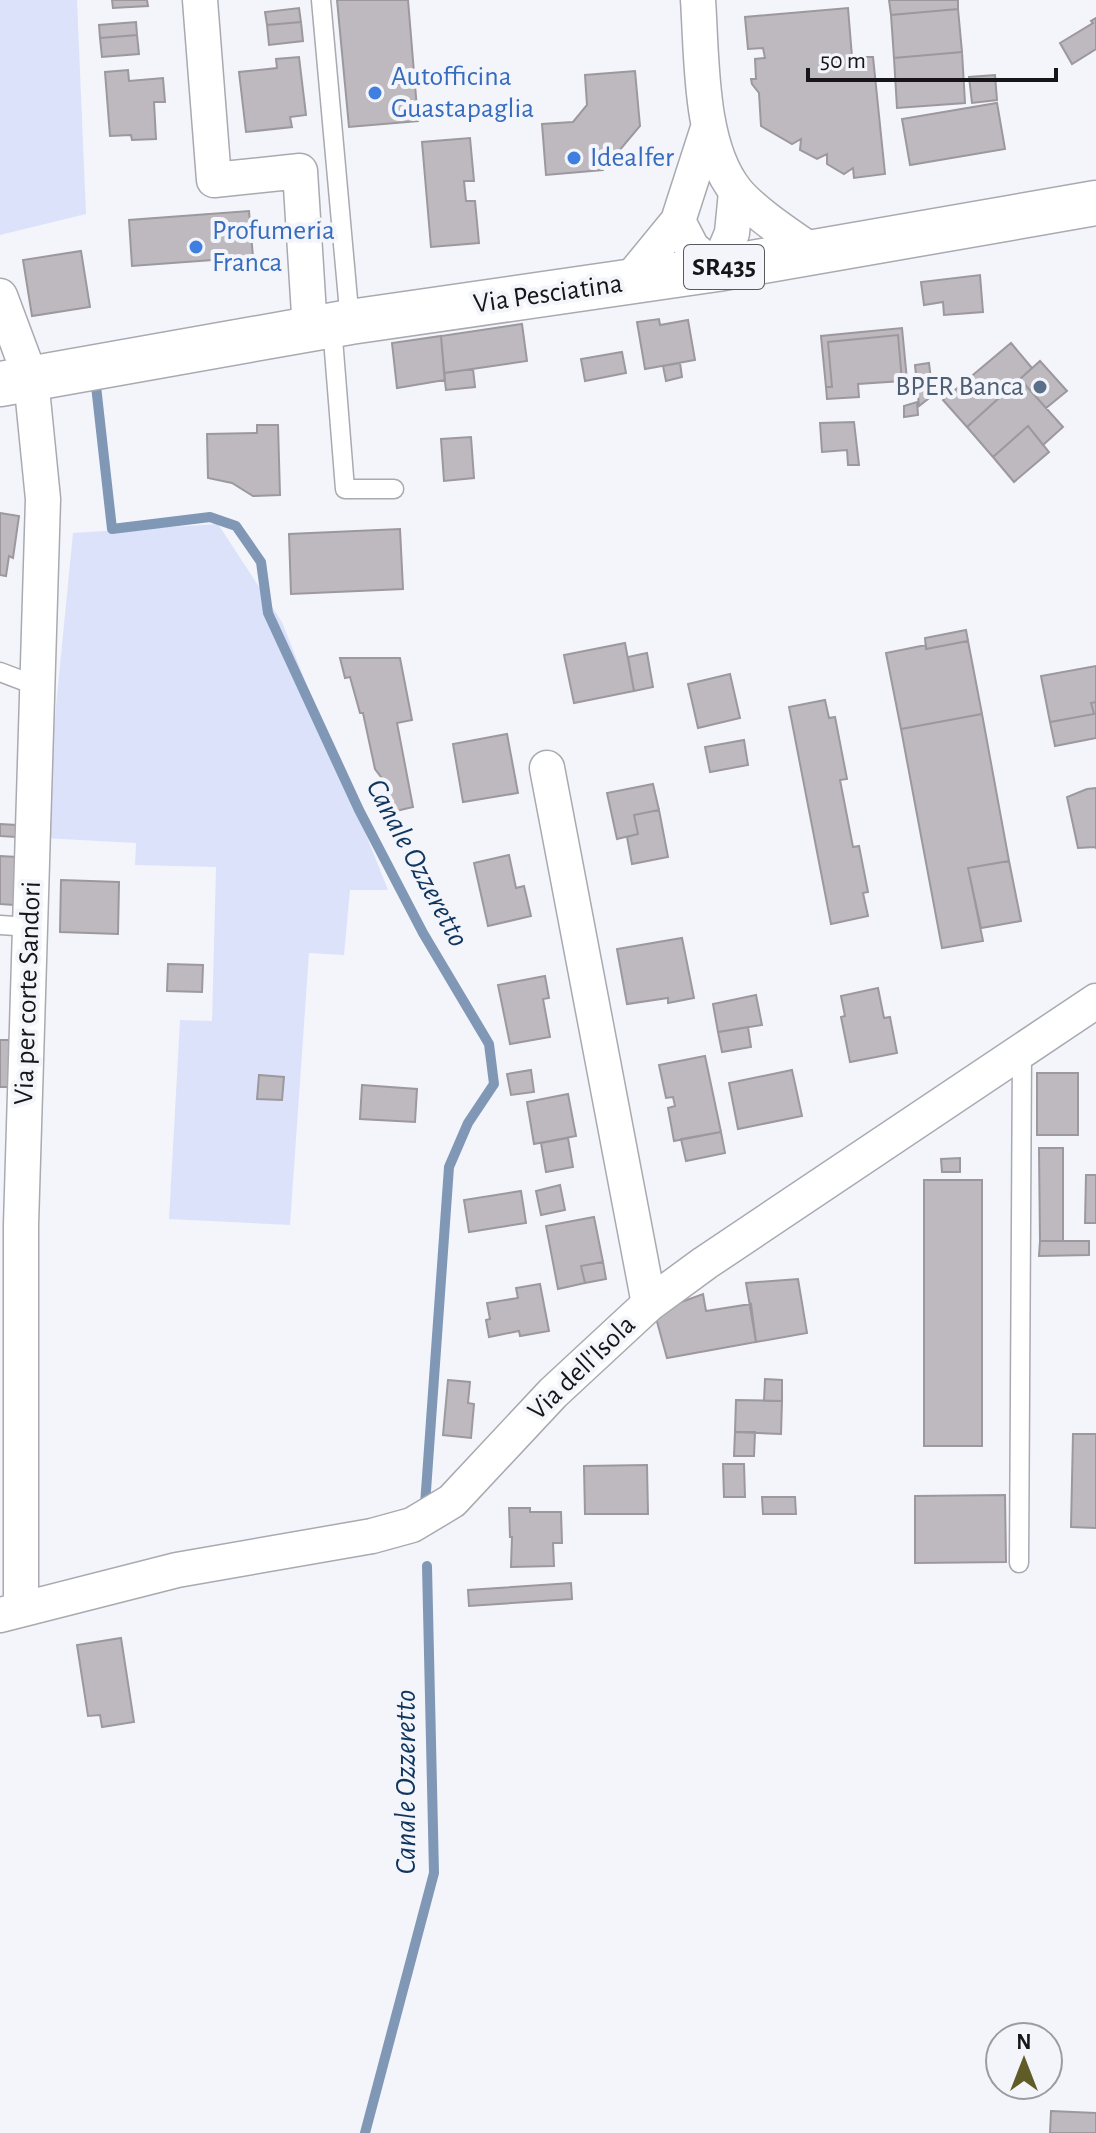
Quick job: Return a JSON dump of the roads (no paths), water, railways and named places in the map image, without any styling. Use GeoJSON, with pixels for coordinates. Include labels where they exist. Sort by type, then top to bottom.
{"type":"FeatureCollection","features":[{"type":"Feature","properties":{"kind":"main road","name":"Via Pesciatina"},"geometry":{"type":"LineString","coordinates":[[16,382],[331,326],[717,269],[1096,203]]}},
{"type":"Feature","properties":{"kind":"street"},"geometry":{"type":"LineString","coordinates":[[200,0],[214,180],[300,171],[331,326]]}},
{"type":"Feature","properties":{"kind":"street"},"geometry":{"type":"LineString","coordinates":[[698,0],[708,128],[722,168],[736,192],[813,252]]}},
{"type":"Feature","properties":{"kind":"street"},"geometry":{"type":"LineString","coordinates":[[628,282],[678,221],[708,128]]}},
{"type":"Feature","properties":{"kind":"street"},"geometry":{"type":"LineString","coordinates":[[678,221],[692,248],[717,269],[732,233],[736,192]]}},
{"type":"Feature","properties":{"kind":"street","name":"Via per corte Sandori"},"geometry":{"type":"LineString","coordinates":[[0,296],[43,499],[37,686],[15,926],[21,1225],[10,1612]]}},
{"type":"Feature","properties":{"kind":"street"},"geometry":{"type":"LineString","coordinates":[[547,768],[649,1304]]}},
{"type":"Feature","properties":{"kind":"street","name":"Via dell'Isola"},"geometry":{"type":"LineString","coordinates":[[10,1612],[177,1570],[372,1536],[412,1525],[452,1501],[553,1393],[649,1304],[705,1263],[1096,1001]]}},
{"type":"Feature","properties":{"kind":"lane"},"geometry":{"type":"LineString","coordinates":[[321,0],[331,326],[345,489],[394,489]]}},
{"type":"Feature","properties":{"kind":"lane"},"geometry":{"type":"LineString","coordinates":[[0,672],[37,686]]}},
{"type":"Feature","properties":{"kind":"lane"},"geometry":{"type":"LineString","coordinates":[[1019,1563],[1022,1051]]}},
{"type":"Feature","properties":{"kind":"waterway","name":"Canale Ozzeretto"},"geometry":{"type":"LineString","coordinates":[[95,377],[112,529],[210,517],[236,526],[261,562],[268,613],[359,810],[423,933],[489,1044],[494,1084],[468,1123],[449,1167],[425,1505]]}},
{"type":"Feature","properties":{"kind":"waterway","name":"Canale Ozzeretto"},"geometry":{"type":"LineString","coordinates":[[365,2133],[434,1873],[427,1566]]}},
{"type":"Feature","properties":{"kind":"place","name":"Autofficina Guastapaglia"},"geometry":{"type":"Point","coordinates":[375,93]}},
{"type":"Feature","properties":{"kind":"place","name":"Idealfer"},"geometry":{"type":"Point","coordinates":[574,158]}},
{"type":"Feature","properties":{"kind":"place","name":"Profumeria Franca"},"geometry":{"type":"Point","coordinates":[196,247]}},
{"type":"Feature","properties":{"kind":"place","name":"BPER Banca"},"geometry":{"type":"Point","coordinates":[1040,387]}}]}
